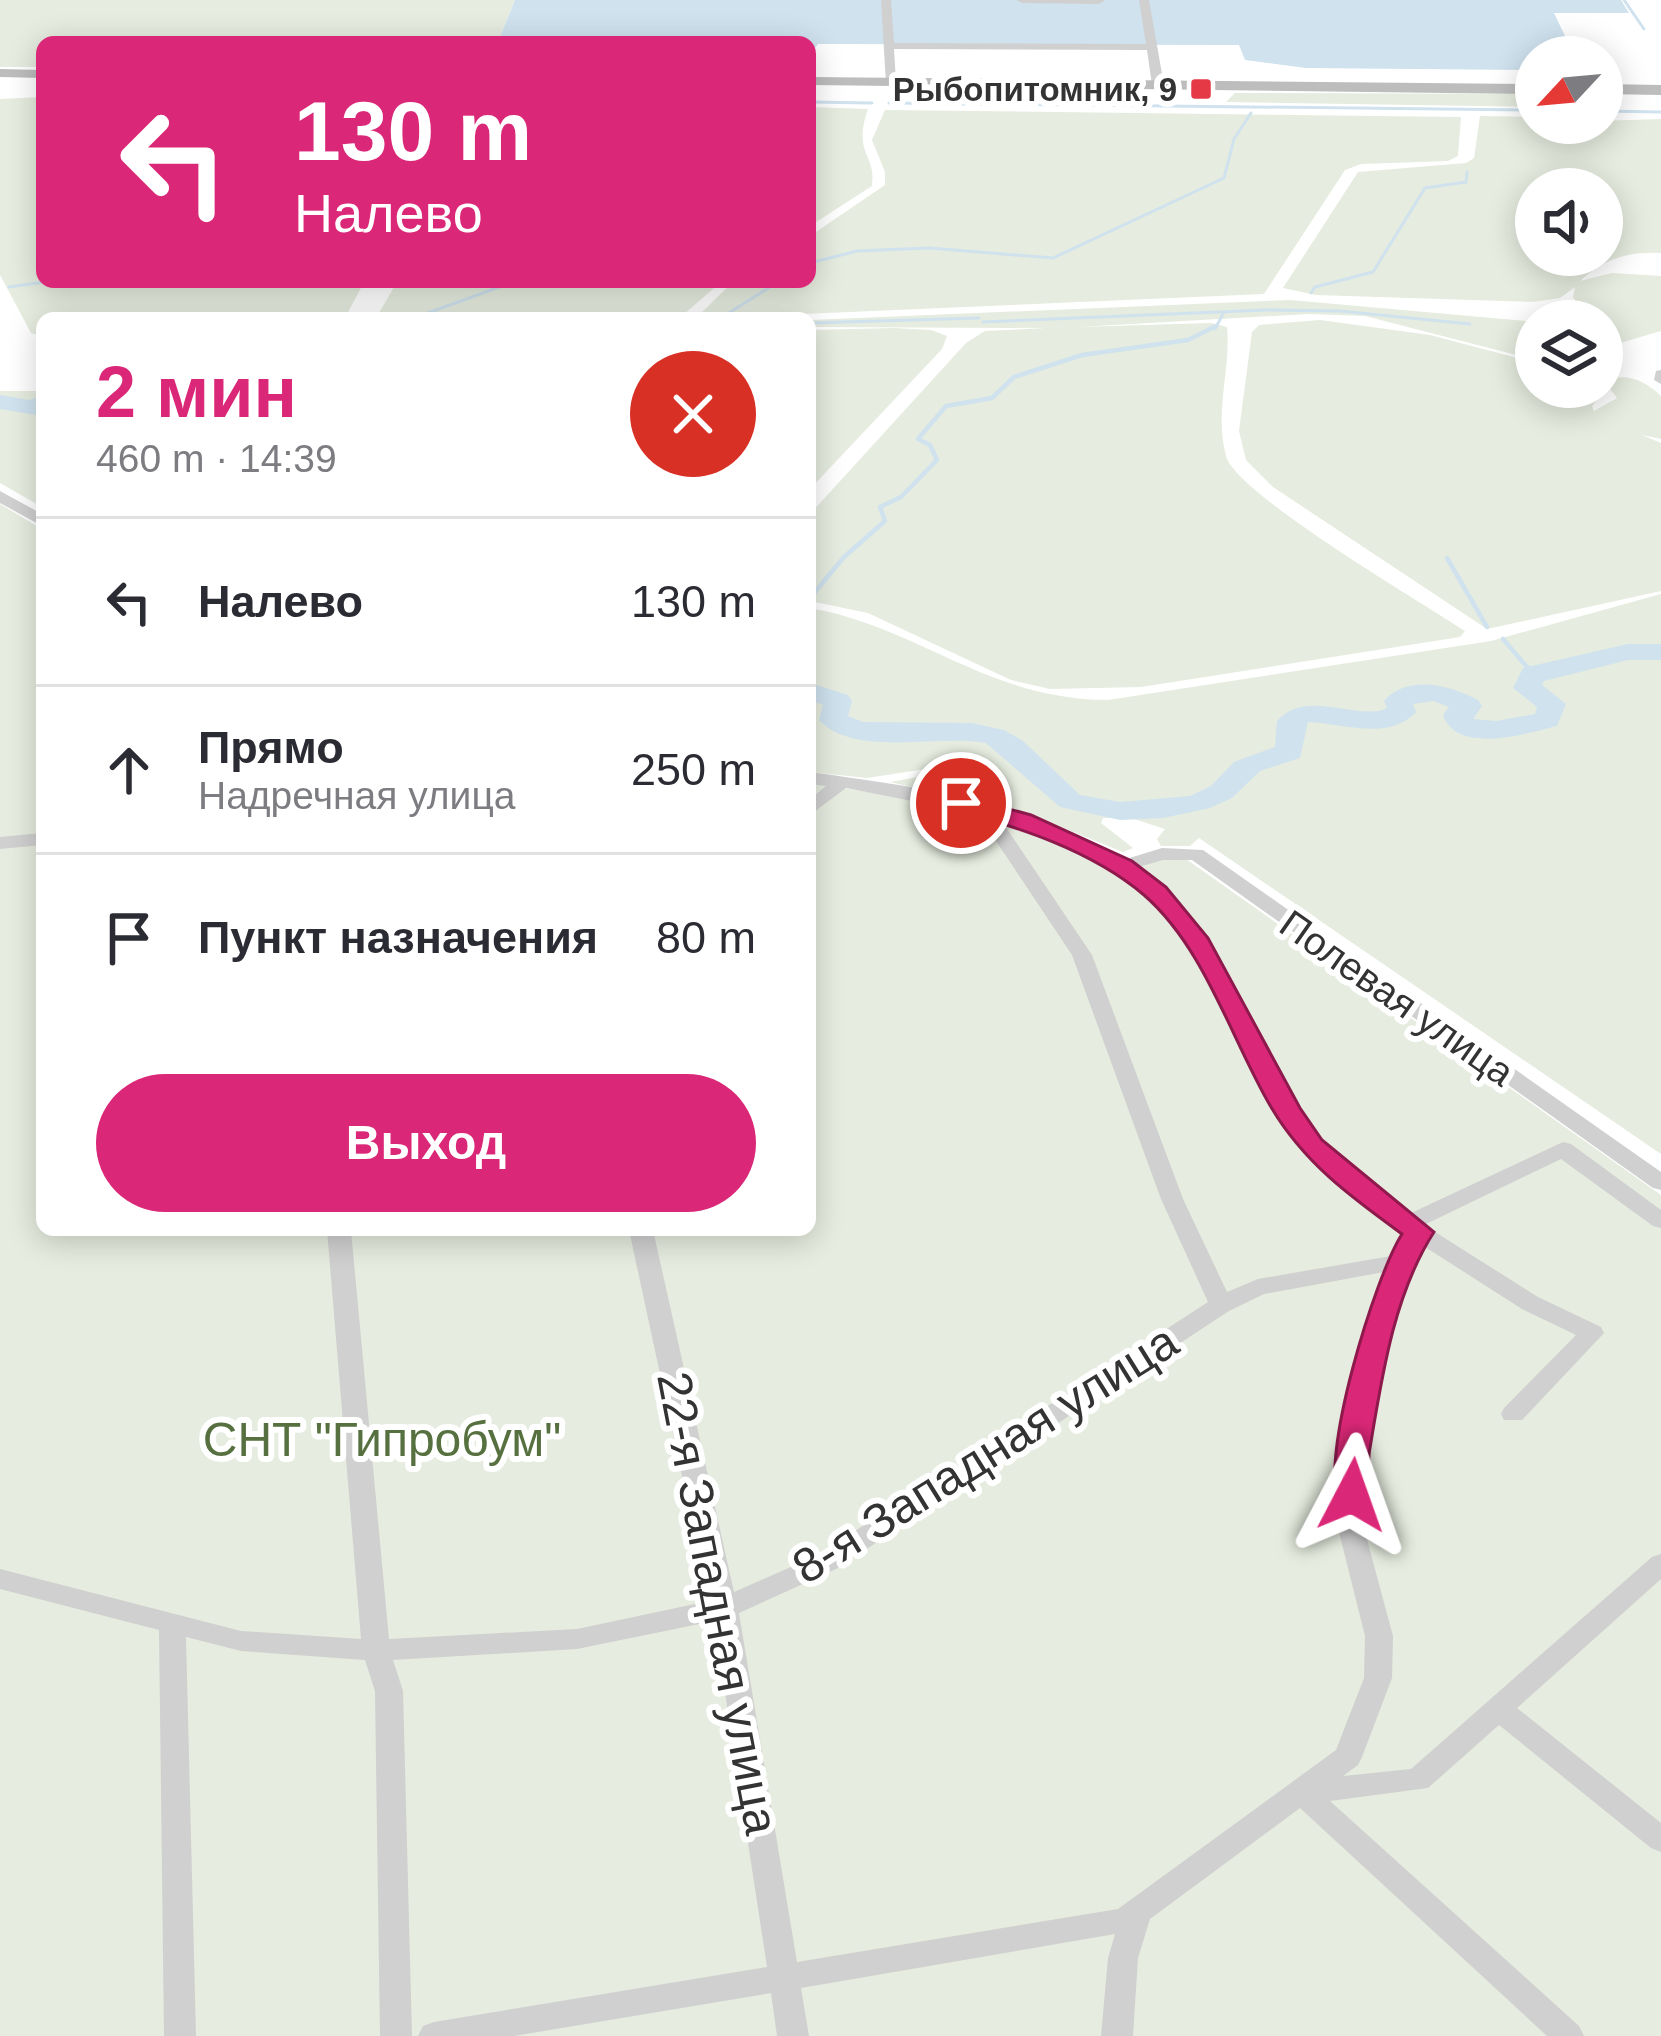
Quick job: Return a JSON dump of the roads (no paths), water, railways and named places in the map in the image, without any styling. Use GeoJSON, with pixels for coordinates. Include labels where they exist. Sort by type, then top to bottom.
{"type":"FeatureCollection","features":[{"type":"Feature","properties":{"kind":"main road"},"geometry":{"type":"LineString","coordinates":[[0,74],[36,74]]}},
{"type":"Feature","properties":{"kind":"main road"},"geometry":{"type":"LineString","coordinates":[[816,81],[1515,88]]}},
{"type":"Feature","properties":{"kind":"main road"},"geometry":{"type":"LineString","coordinates":[[1623,89],[1661,90]]}},
{"type":"Feature","properties":{"kind":"street"},"geometry":{"type":"LineString","coordinates":[[886,0],[890,82]]}},
{"type":"Feature","properties":{"kind":"street"},"geometry":{"type":"LineString","coordinates":[[1022,0],[1099,1]]}},
{"type":"Feature","properties":{"kind":"street"},"geometry":{"type":"LineString","coordinates":[[1144,0],[1158,85]]}},
{"type":"Feature","properties":{"kind":"street"},"geometry":{"type":"LineString","coordinates":[[887,46],[1153,47]]}},
{"type":"Feature","properties":{"kind":"street"},"geometry":{"type":"LineString","coordinates":[[0,496],[36,517]]}},
{"type":"Feature","properties":{"kind":"street"},"geometry":{"type":"LineString","coordinates":[[816,779],[1022,820],[1123,866],[1156,892],[1195,938],[1286,1109],[1312,1146],[1338,1172],[1413,1228],[1530,1303],[1592,1333],[1513,1414]]}},
{"type":"Feature","properties":{"kind":"street"},"geometry":{"type":"LineString","coordinates":[[816,804],[842,782]]}},
{"type":"Feature","properties":{"kind":"street"},"geometry":{"type":"LineString","coordinates":[[985,810],[1082,955],[1172,1199],[1221,1305]]}},
{"type":"Feature","properties":{"kind":"street"},"geometry":{"type":"LineString","coordinates":[[0,843],[36,840]]}},
{"type":"Feature","properties":{"kind":"street","name":"Полевая улица"},"geometry":{"type":"LineString","coordinates":[[1123,866],[1162,854],[1196,854],[1661,1183]]}},
{"type":"Feature","properties":{"kind":"street"},"geometry":{"type":"LineString","coordinates":[[434,2036],[1125,1919],[1348,1756],[1378,1678],[1379,1636],[1352,1532],[1352,1457],[1364,1388],[1413,1228],[1563,1149],[1661,1220]]}},
{"type":"Feature","properties":{"kind":"street"},"geometry":{"type":"LineString","coordinates":[[340,1236],[376,1650],[389,1691],[396,2036]]}},
{"type":"Feature","properties":{"kind":"street","name":"22-я Западная улица"},"geometry":{"type":"LineString","coordinates":[[643,1236],[731,1639],[794,2036]]}},
{"type":"Feature","properties":{"kind":"street","name":"8-я Западная улица"},"geometry":{"type":"LineString","coordinates":[[0,1580],[241,1641],[376,1650],[577,1639],[722,1609],[826,1562],[1221,1305],[1258,1287],[1399,1262]]}},
{"type":"Feature","properties":{"kind":"street"},"geometry":{"type":"LineString","coordinates":[[1301,1792],[1418,1780],[1655,1580]]}},
{"type":"Feature","properties":{"kind":"street"},"geometry":{"type":"LineString","coordinates":[[172,1622],[180,2036]]}},
{"type":"Feature","properties":{"kind":"street"},"geometry":{"type":"LineString","coordinates":[[1499,1708],[1661,1840]]}},
{"type":"Feature","properties":{"kind":"street"},"geometry":{"type":"LineString","coordinates":[[1301,1792],[1568,2036]]}},
{"type":"Feature","properties":{"kind":"street"},"geometry":{"type":"LineString","coordinates":[[1117,2036],[1123,1958],[1137,1911]]}},
{"type":"Feature","properties":{"kind":"water"},"geometry":{"type":"Polygon","coordinates":[[[515,0],[1621,0],[1629,13],[1554,13],[1565,36],[1515,36],[1515,70],[1306,68],[1245,60],[1239,45],[816,46],[816,36],[500,36],[515,0]]]}},
{"type":"Feature","properties":{"kind":"waterway"},"geometry":{"type":"LineString","coordinates":[[1624,0],[1644,29]]}},
{"type":"Feature","properties":{"kind":"waterway"},"geometry":{"type":"LineString","coordinates":[[816,102],[872,103]]}},
{"type":"Feature","properties":{"kind":"waterway"},"geometry":{"type":"LineString","coordinates":[[889,103],[1515,110]]}},
{"type":"Feature","properties":{"kind":"waterway"},"geometry":{"type":"LineString","coordinates":[[1623,111],[1661,112]]}},
{"type":"Feature","properties":{"kind":"waterway"},"geometry":{"type":"LineString","coordinates":[[816,261],[857,251],[929,248],[1053,258],[1224,178],[1234,139],[1251,113]]}},
{"type":"Feature","properties":{"kind":"waterway"},"geometry":{"type":"LineString","coordinates":[[1311,293],[1315,287],[1373,272],[1425,188],[1466,182],[1467,172]]}},
{"type":"Feature","properties":{"kind":"waterway"},"geometry":{"type":"LineString","coordinates":[[9,287],[36,283]]}},
{"type":"Feature","properties":{"kind":"waterway"},"geometry":{"type":"LineString","coordinates":[[430,312],[496,288]]}},
{"type":"Feature","properties":{"kind":"waterway"},"geometry":{"type":"LineString","coordinates":[[730,312],[768,288]]}},
{"type":"Feature","properties":{"kind":"waterway"},"geometry":{"type":"LineString","coordinates":[[983,322],[1266,310],[1340,311],[1470,324]]}},
{"type":"Feature","properties":{"kind":"waterway"},"geometry":{"type":"LineString","coordinates":[[1215,329],[1224,312]]}},
{"type":"Feature","properties":{"kind":"waterway"},"geometry":{"type":"LineString","coordinates":[[816,323],[979,318]]}},
{"type":"Feature","properties":{"kind":"waterway"},"geometry":{"type":"LineString","coordinates":[[816,591],[844,557],[885,521],[880,507],[901,497],[937,460],[930,445],[918,439],[946,406],[992,398],[1014,377],[1082,355],[1188,340],[1216,326]]}},
{"type":"Feature","properties":{"kind":"waterway"},"geometry":{"type":"LineString","coordinates":[[22,405],[36,400]]}},
{"type":"Feature","properties":{"kind":"waterway"},"geometry":{"type":"LineString","coordinates":[[0,402],[36,408]]}},
{"type":"Feature","properties":{"kind":"waterway"},"geometry":{"type":"LineString","coordinates":[[1447,558],[1487,627]]}},
{"type":"Feature","properties":{"kind":"waterway"},"geometry":{"type":"LineString","coordinates":[[1503,639],[1533,674]]}},
{"type":"Feature","properties":{"kind":"waterway"},"geometry":{"type":"LineString","coordinates":[[816,693],[838,701],[833,720],[855,729],[994,736],[1070,801],[1100,810],[1142,811],[1213,797],[1244,768],[1290,752],[1288,733],[1291,721],[1299,715],[1379,720],[1402,712],[1398,701],[1406,696],[1433,693],[1468,706],[1457,715],[1461,726],[1496,730],[1547,720],[1552,704],[1527,688],[1533,674],[1628,652],[1661,652]]}},
{"type":"Feature","properties":{"kind":"place","name":"Рыбопитомник, 9"},"geometry":{"type":"Point","coordinates":[1201,89]}},
{"type":"Feature","properties":{"kind":"park label","name":"СНТ \"Гипробум\""},"geometry":{"type":"Point","coordinates":[382,1439]}}]}
